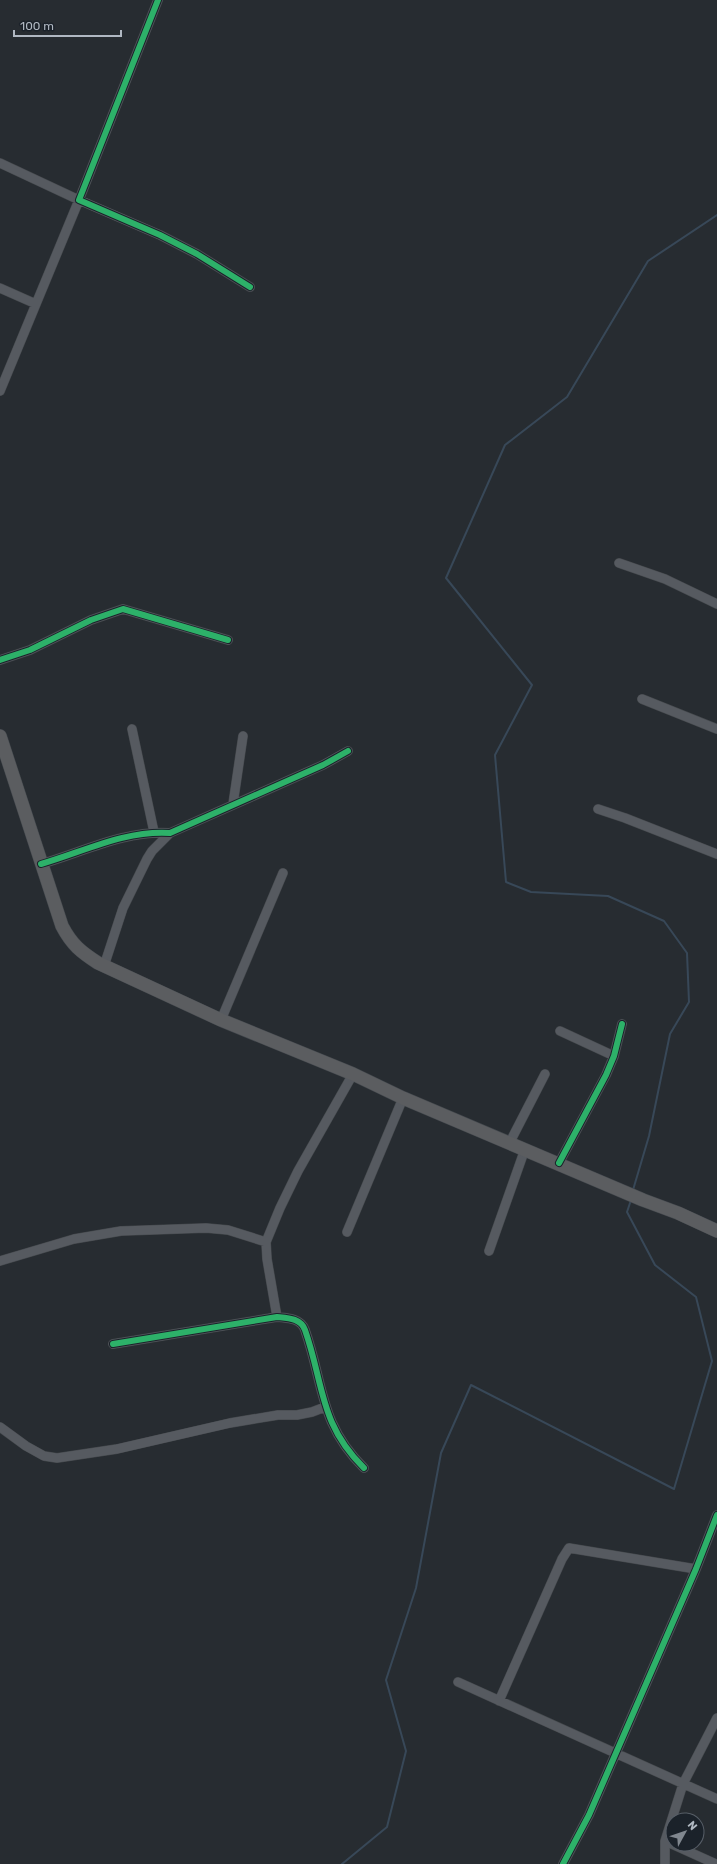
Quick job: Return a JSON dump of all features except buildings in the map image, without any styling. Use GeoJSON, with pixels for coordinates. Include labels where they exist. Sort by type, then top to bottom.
{"type":"FeatureCollection","features":[{"type":"Feature","properties":{"kind":"highway"},"geometry":{"type":"LineString","coordinates":[[0,736],[62,926],[70,941],[82,952],[104,966],[221,1020],[353,1074],[403,1098],[510,1142],[643,1200],[678,1213],[717,1231]]}},
{"type":"Feature","properties":{"kind":"street"},"geometry":{"type":"LineString","coordinates":[[0,391],[79,200],[158,0]]}},
{"type":"Feature","properties":{"kind":"street"},"geometry":{"type":"LineString","coordinates":[[0,163],[79,200],[160,235],[197,254],[250,287]]}},
{"type":"Feature","properties":{"kind":"street"},"geometry":{"type":"LineString","coordinates":[[0,288],[36,304]]}},
{"type":"Feature","properties":{"kind":"street"},"geometry":{"type":"LineString","coordinates":[[620,563],[665,579],[717,604]]}},
{"type":"Feature","properties":{"kind":"street"},"geometry":{"type":"LineString","coordinates":[[0,660],[30,650],[91,620],[123,609],[228,640]]}},
{"type":"Feature","properties":{"kind":"street"},"geometry":{"type":"LineString","coordinates":[[642,699],[717,729]]}},
{"type":"Feature","properties":{"kind":"street"},"geometry":{"type":"LineString","coordinates":[[132,729],[154,832]]}},
{"type":"Feature","properties":{"kind":"street"},"geometry":{"type":"LineString","coordinates":[[233,804],[243,736]]}},
{"type":"Feature","properties":{"kind":"street"},"geometry":{"type":"LineString","coordinates":[[104,966],[123,908],[150,854],[170,834],[233,804],[323,765],[348,751]]}},
{"type":"Feature","properties":{"kind":"street"},"geometry":{"type":"LineString","coordinates":[[598,809],[717,854]]}},
{"type":"Feature","properties":{"kind":"street"},"geometry":{"type":"LineString","coordinates":[[41,864],[118,839],[154,832],[170,834]]}},
{"type":"Feature","properties":{"kind":"street"},"geometry":{"type":"LineString","coordinates":[[221,1020],[284,873]]}},
{"type":"Feature","properties":{"kind":"street"},"geometry":{"type":"LineString","coordinates":[[559,1164],[600,1087],[614,1056],[622,1024]]}},
{"type":"Feature","properties":{"kind":"street"},"geometry":{"type":"LineString","coordinates":[[560,1031],[614,1056]]}},
{"type":"Feature","properties":{"kind":"street"},"geometry":{"type":"LineString","coordinates":[[277,1317],[267,1259],[266,1242],[280,1208],[298,1171],[353,1074]]}},
{"type":"Feature","properties":{"kind":"street"},"geometry":{"type":"LineString","coordinates":[[510,1142],[545,1074]]}},
{"type":"Feature","properties":{"kind":"street"},"geometry":{"type":"LineString","coordinates":[[348,1232],[403,1098]]}},
{"type":"Feature","properties":{"kind":"street"},"geometry":{"type":"LineString","coordinates":[[489,1251],[525,1149]]}},
{"type":"Feature","properties":{"kind":"street"},"geometry":{"type":"LineString","coordinates":[[0,1261],[74,1239],[121,1231],[206,1228],[228,1230],[266,1242]]}},
{"type":"Feature","properties":{"kind":"street"},"geometry":{"type":"LineString","coordinates":[[113,1344],[277,1317],[289,1318],[304,1326],[325,1407],[342,1444],[364,1468]]}},
{"type":"Feature","properties":{"kind":"street"},"geometry":{"type":"LineString","coordinates":[[0,1427],[26,1446],[40,1454],[53,1458],[62,1458],[117,1449],[230,1423],[312,1412],[325,1407]]}},
{"type":"Feature","properties":{"kind":"street"},"geometry":{"type":"LineString","coordinates":[[563,1864],[589,1815],[615,1752],[696,1569],[717,1515]]}},
{"type":"Feature","properties":{"kind":"street"},"geometry":{"type":"LineString","coordinates":[[499,1701],[567,1550],[575,1548],[608,1556],[696,1569]]}},
{"type":"Feature","properties":{"kind":"street"},"geometry":{"type":"LineString","coordinates":[[458,1682],[717,1799]]}},
{"type":"Feature","properties":{"kind":"street"},"geometry":{"type":"LineString","coordinates":[[674,1812],[684,1784],[717,1718]]}},
{"type":"Feature","properties":{"kind":"street"},"geometry":{"type":"LineString","coordinates":[[665,1852],[665,1864]]}},
{"type":"Feature","properties":{"kind":"street"},"geometry":{"type":"LineString","coordinates":[[690,1852],[716,1864]]}},
{"type":"Feature","properties":{"kind":"waterway"},"geometry":{"type":"LineString","coordinates":[[633,1190],[649,1136],[670,1034],[689,1002],[687,953],[664,921],[608,896],[531,892],[506,882],[495,755],[532,685],[446,578],[505,445],[567,397],[648,261],[717,215]]}},
{"type":"Feature","properties":{"kind":"waterway"},"geometry":{"type":"LineString","coordinates":[[342,1864],[387,1827],[406,1751],[386,1680],[416,1588],[441,1453],[471,1385],[674,1489],[712,1361],[696,1297],[655,1265],[627,1212],[631,1200]]}},
{"type":"Feature","properties":{"kind":"cycle path"},"geometry":{"type":"LineString","coordinates":[[158,0],[79,200],[160,235],[197,254],[250,287]]}},
{"type":"Feature","properties":{"kind":"cycle path"},"geometry":{"type":"LineString","coordinates":[[0,660],[30,650],[91,620],[123,609],[228,640]]}},
{"type":"Feature","properties":{"kind":"cycle path"},"geometry":{"type":"LineString","coordinates":[[41,864],[120,838],[153,833],[170,833],[323,765],[348,751]]}},
{"type":"Feature","properties":{"kind":"cycle path"},"geometry":{"type":"LineString","coordinates":[[559,1163],[606,1075],[614,1056],[622,1024]]}},
{"type":"Feature","properties":{"kind":"cycle path"},"geometry":{"type":"LineString","coordinates":[[113,1344],[277,1317],[289,1318],[297,1321],[305,1330],[325,1403],[338,1435],[349,1452],[364,1468]]}},
{"type":"Feature","properties":{"kind":"cycle path"},"geometry":{"type":"LineString","coordinates":[[563,1864],[589,1815],[696,1569],[717,1515]]}}]}
